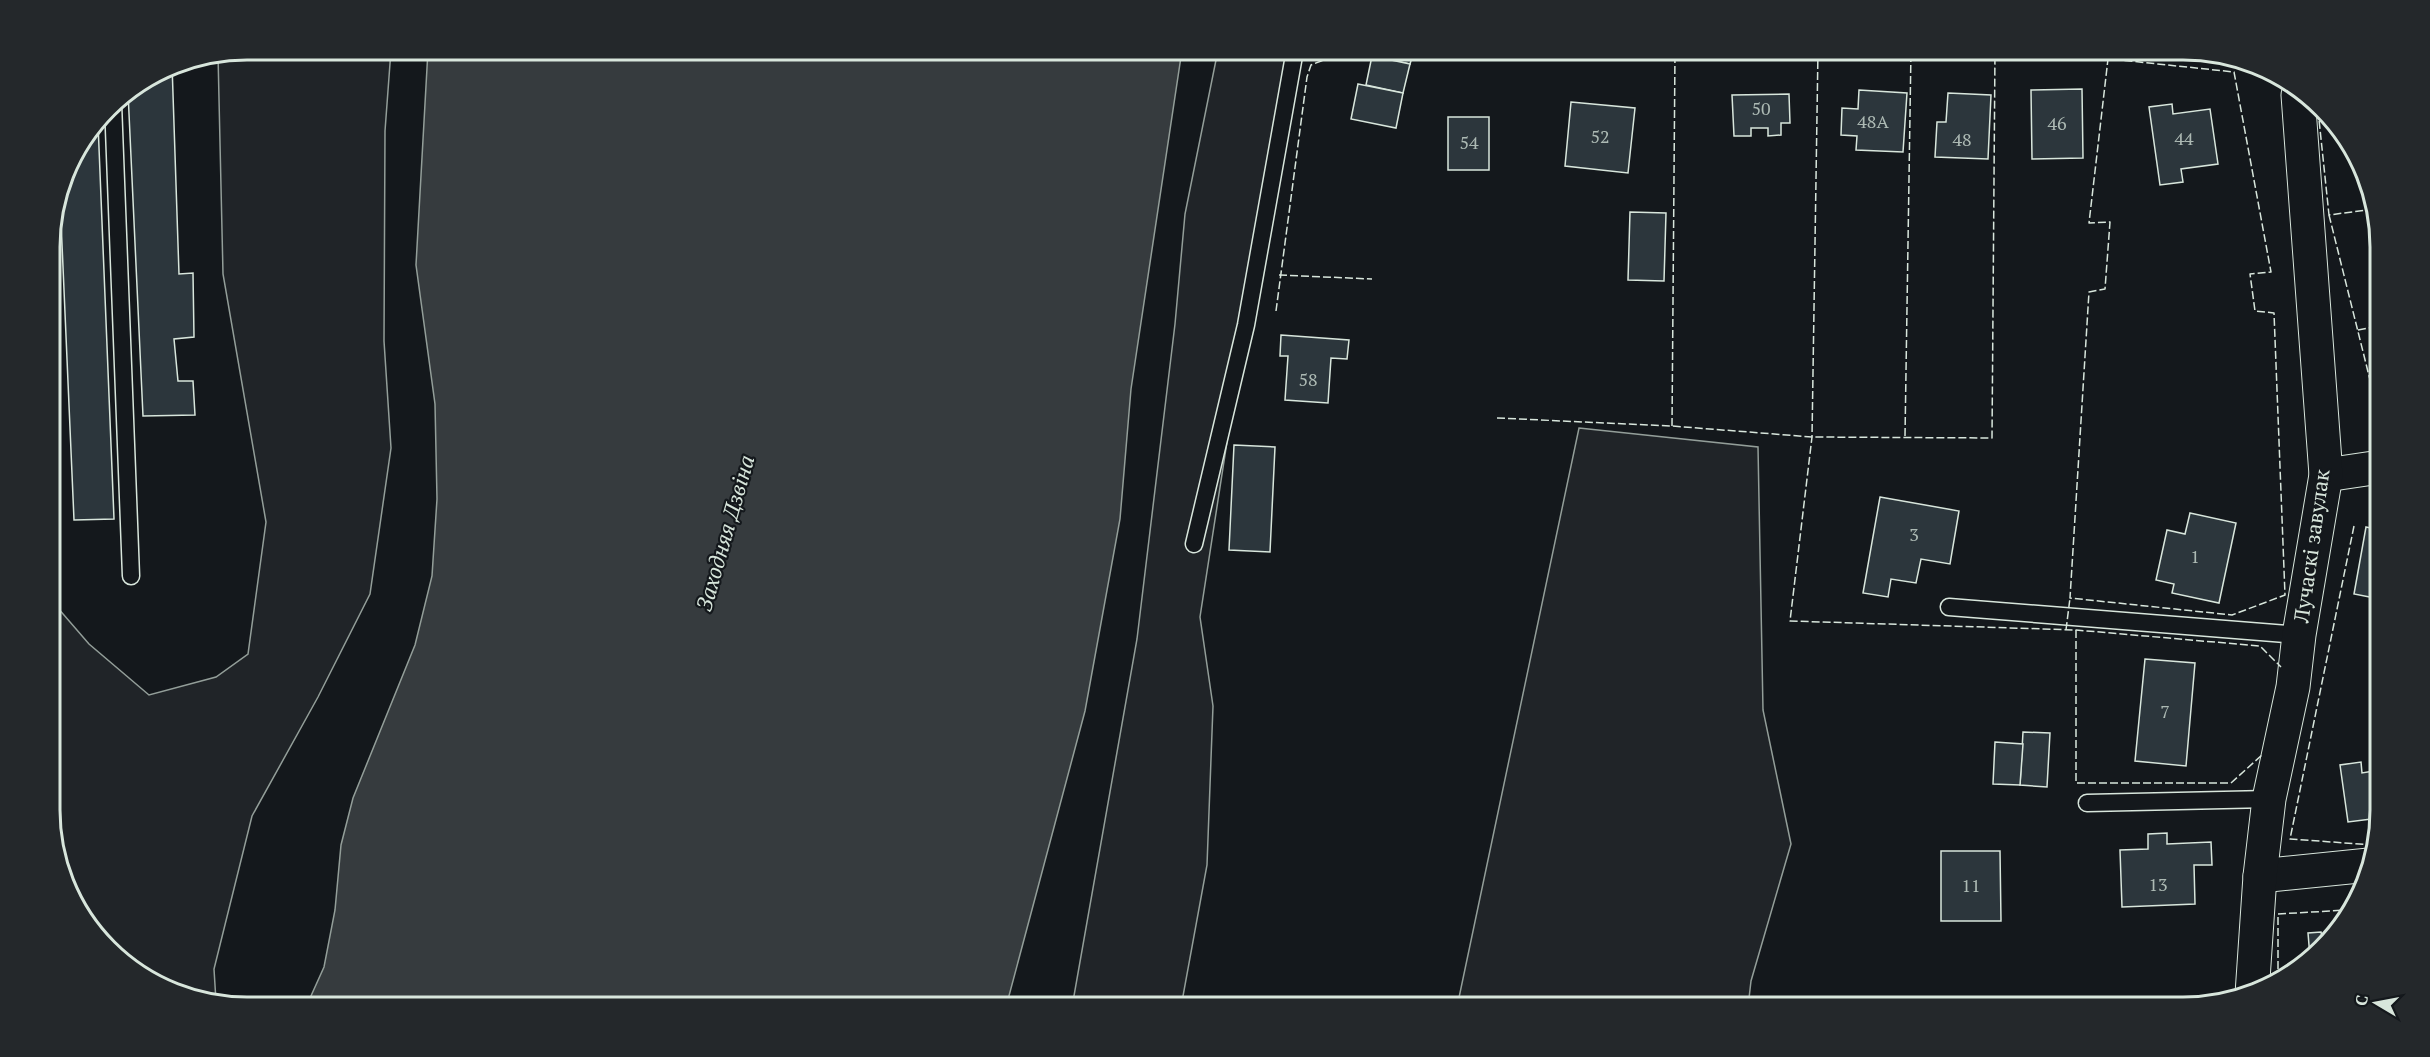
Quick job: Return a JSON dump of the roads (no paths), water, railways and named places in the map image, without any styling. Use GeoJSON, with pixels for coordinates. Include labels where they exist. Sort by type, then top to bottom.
{"type":"FeatureCollection","features":[{"type":"Feature","properties":{"kind":"street","name":"Лучаскі завулак"},"geometry":{"type":"LineString","coordinates":[[2254,983],[2260,876],[2269,799],[2294,687],[2299,635],[2326,475],[2298,100]]}},
{"type":"Feature","properties":{"kind":"street"},"geometry":{"type":"LineString","coordinates":[[2326,475],[2370,468]]}},
{"type":"Feature","properties":{"kind":"street"},"geometry":{"type":"LineString","coordinates":[[2260,876],[2361,866]]}},
{"type":"Feature","properties":{"kind":"lane"},"geometry":{"type":"LineString","coordinates":[[1194,544],[1246,325],[1293,60]]}},
{"type":"Feature","properties":{"kind":"lane"},"geometry":{"type":"LineString","coordinates":[[114,117],[131,576]]}},
{"type":"Feature","properties":{"kind":"lane"},"geometry":{"type":"LineString","coordinates":[[1949,607],[2299,635]]}},
{"type":"Feature","properties":{"kind":"lane"},"geometry":{"type":"LineString","coordinates":[[2087,803],[2269,799]]}},
{"type":"Feature","properties":{"kind":"water","name":"Заходняя Дзвіна"},"geometry":{"type":"Polygon","coordinates":[[[427,60],[1180,60],[1131,389],[1120,519],[1085,711],[1009,997],[310,997],[324,967],[335,910],[341,845],[353,798],[415,645],[432,576],[437,499],[435,404],[416,265],[427,60]]]}}]}
